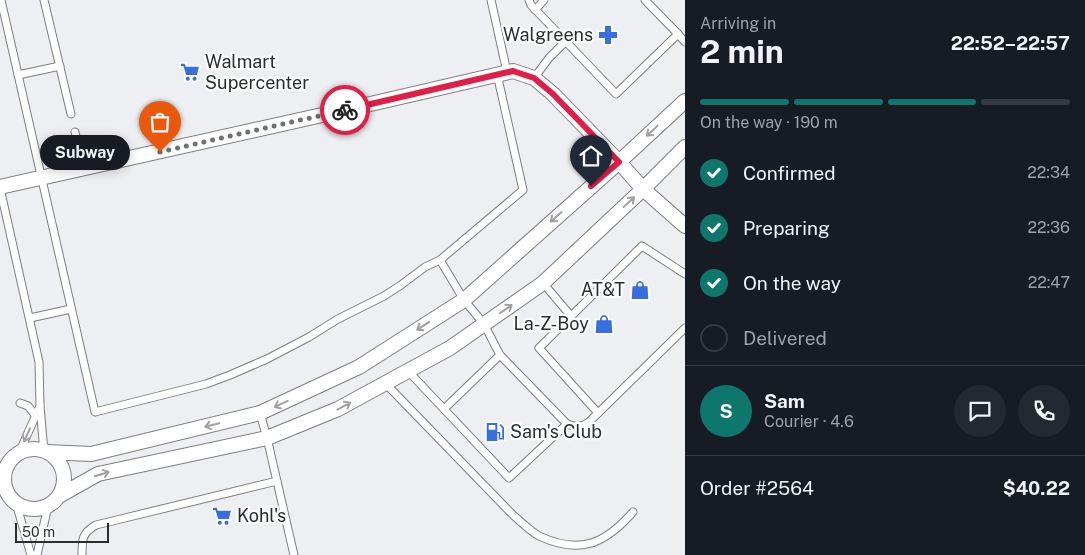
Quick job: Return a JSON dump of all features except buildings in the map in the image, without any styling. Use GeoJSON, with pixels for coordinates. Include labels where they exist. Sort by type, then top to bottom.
{"type":"FeatureCollection","features":[{"type":"Feature","properties":{"kind":"street"},"geometry":{"type":"LineString","coordinates":[[0,188],[513,71],[534,78],[553,94],[643,189],[685,226]]}},
{"type":"Feature","properties":{"kind":"street"},"geometry":{"type":"LineString","coordinates":[[685,101],[464,300],[359,367],[260,413],[91,454],[37,450],[20,453],[3,468],[8,497],[28,509],[38,509],[48,506],[59,496],[98,474],[267,438],[338,409],[450,348],[543,283],[685,147]]}},
{"type":"Feature","properties":{"kind":"street"},"geometry":{"type":"LineString","coordinates":[[46,452],[58,461],[64,476],[63,487],[59,496]]}},
{"type":"Feature","properties":{"kind":"lane"},"geometry":{"type":"LineString","coordinates":[[1,0],[95,412],[206,384],[267,359],[338,319],[384,296],[424,267],[440,260],[523,190],[491,0]]}},
{"type":"Feature","properties":{"kind":"lane"},"geometry":{"type":"LineString","coordinates":[[44,0],[71,114]]}},
{"type":"Feature","properties":{"kind":"lane"},"geometry":{"type":"LineString","coordinates":[[529,0],[531,6],[616,94],[678,34]]}},
{"type":"Feature","properties":{"kind":"lane"},"geometry":{"type":"LineString","coordinates":[[535,10],[544,0]]}},
{"type":"Feature","properties":{"kind":"lane"},"geometry":{"type":"LineString","coordinates":[[645,0],[685,42]]}},
{"type":"Feature","properties":{"kind":"lane"},"geometry":{"type":"LineString","coordinates":[[534,78],[546,62],[566,42]]}},
{"type":"Feature","properties":{"kind":"lane"},"geometry":{"type":"LineString","coordinates":[[18,75],[60,66]]}},
{"type":"Feature","properties":{"kind":"lane"},"geometry":{"type":"LineString","coordinates":[[75,132],[84,168]]}},
{"type":"Feature","properties":{"kind":"lane"},"geometry":{"type":"LineString","coordinates":[[0,188],[39,362],[40,406],[46,452]]}},
{"type":"Feature","properties":{"kind":"lane"},"geometry":{"type":"LineString","coordinates":[[598,413],[539,348],[642,246],[685,274]]}},
{"type":"Feature","properties":{"kind":"lane"},"geometry":{"type":"LineString","coordinates":[[440,260],[464,300],[484,324],[500,355],[567,424],[579,427],[584,425],[685,328]]}},
{"type":"Feature","properties":{"kind":"lane"},"geometry":{"type":"LineString","coordinates":[[543,283],[571,316]]}},
{"type":"Feature","properties":{"kind":"lane"},"geometry":{"type":"LineString","coordinates":[[30,318],[71,309]]}},
{"type":"Feature","properties":{"kind":"lane"},"geometry":{"type":"LineString","coordinates":[[444,409],[500,355]]}},
{"type":"Feature","properties":{"kind":"lane"},"geometry":{"type":"LineString","coordinates":[[408,371],[509,478],[567,424]]}},
{"type":"Feature","properties":{"kind":"lane"},"geometry":{"type":"LineString","coordinates":[[385,383],[512,514],[533,532],[550,543],[566,549],[591,547],[611,535],[633,512]]}},
{"type":"Feature","properties":{"kind":"lane"},"geometry":{"type":"LineString","coordinates":[[20,403],[28,406],[36,416]]}},
{"type":"Feature","properties":{"kind":"lane"},"geometry":{"type":"LineString","coordinates":[[20,453],[40,406]]}},
{"type":"Feature","properties":{"kind":"lane"},"geometry":{"type":"LineString","coordinates":[[260,413],[294,555]]}},
{"type":"Feature","properties":{"kind":"lane"},"geometry":{"type":"LineString","coordinates":[[82,555],[82,542],[87,530],[96,525],[277,481]]}},
{"type":"Feature","properties":{"kind":"lane"},"geometry":{"type":"LineString","coordinates":[[8,497],[31,555]]}},
{"type":"Feature","properties":{"kind":"lane"},"geometry":{"type":"LineString","coordinates":[[37,555],[48,506]]}},
{"type":"Feature","properties":{"kind":"way so far"},"geometry":{"type":"LineString","coordinates":[[160,152],[345,110]]}},
{"type":"Feature","properties":{"kind":"place","name":"Walgreens"},"geometry":{"type":"Point","coordinates":[608,35]}},
{"type":"Feature","properties":{"kind":"place","name":"Walmart Supercenter"},"geometry":{"type":"Point","coordinates":[190,72]}},
{"type":"Feature","properties":{"kind":"place","name":"Subway"},"geometry":{"type":"Point","coordinates":[160,152]}},
{"type":"Feature","properties":{"kind":"place","name":"AT&T"},"geometry":{"type":"Point","coordinates":[640,290]}},
{"type":"Feature","properties":{"kind":"place","name":"La-Z-Boy"},"geometry":{"type":"Point","coordinates":[604,324]}},
{"type":"Feature","properties":{"kind":"place","name":"Sam's Club"},"geometry":{"type":"Point","coordinates":[495,432]}},
{"type":"Feature","properties":{"kind":"place","name":"Kohl's"},"geometry":{"type":"Point","coordinates":[222,516]}},
{"type":"Feature","properties":{"kind":"route"},"geometry":{"type":"LineString","coordinates":[[345,110],[513,71],[534,78],[553,94],[619,162],[591,186]]}}]}
